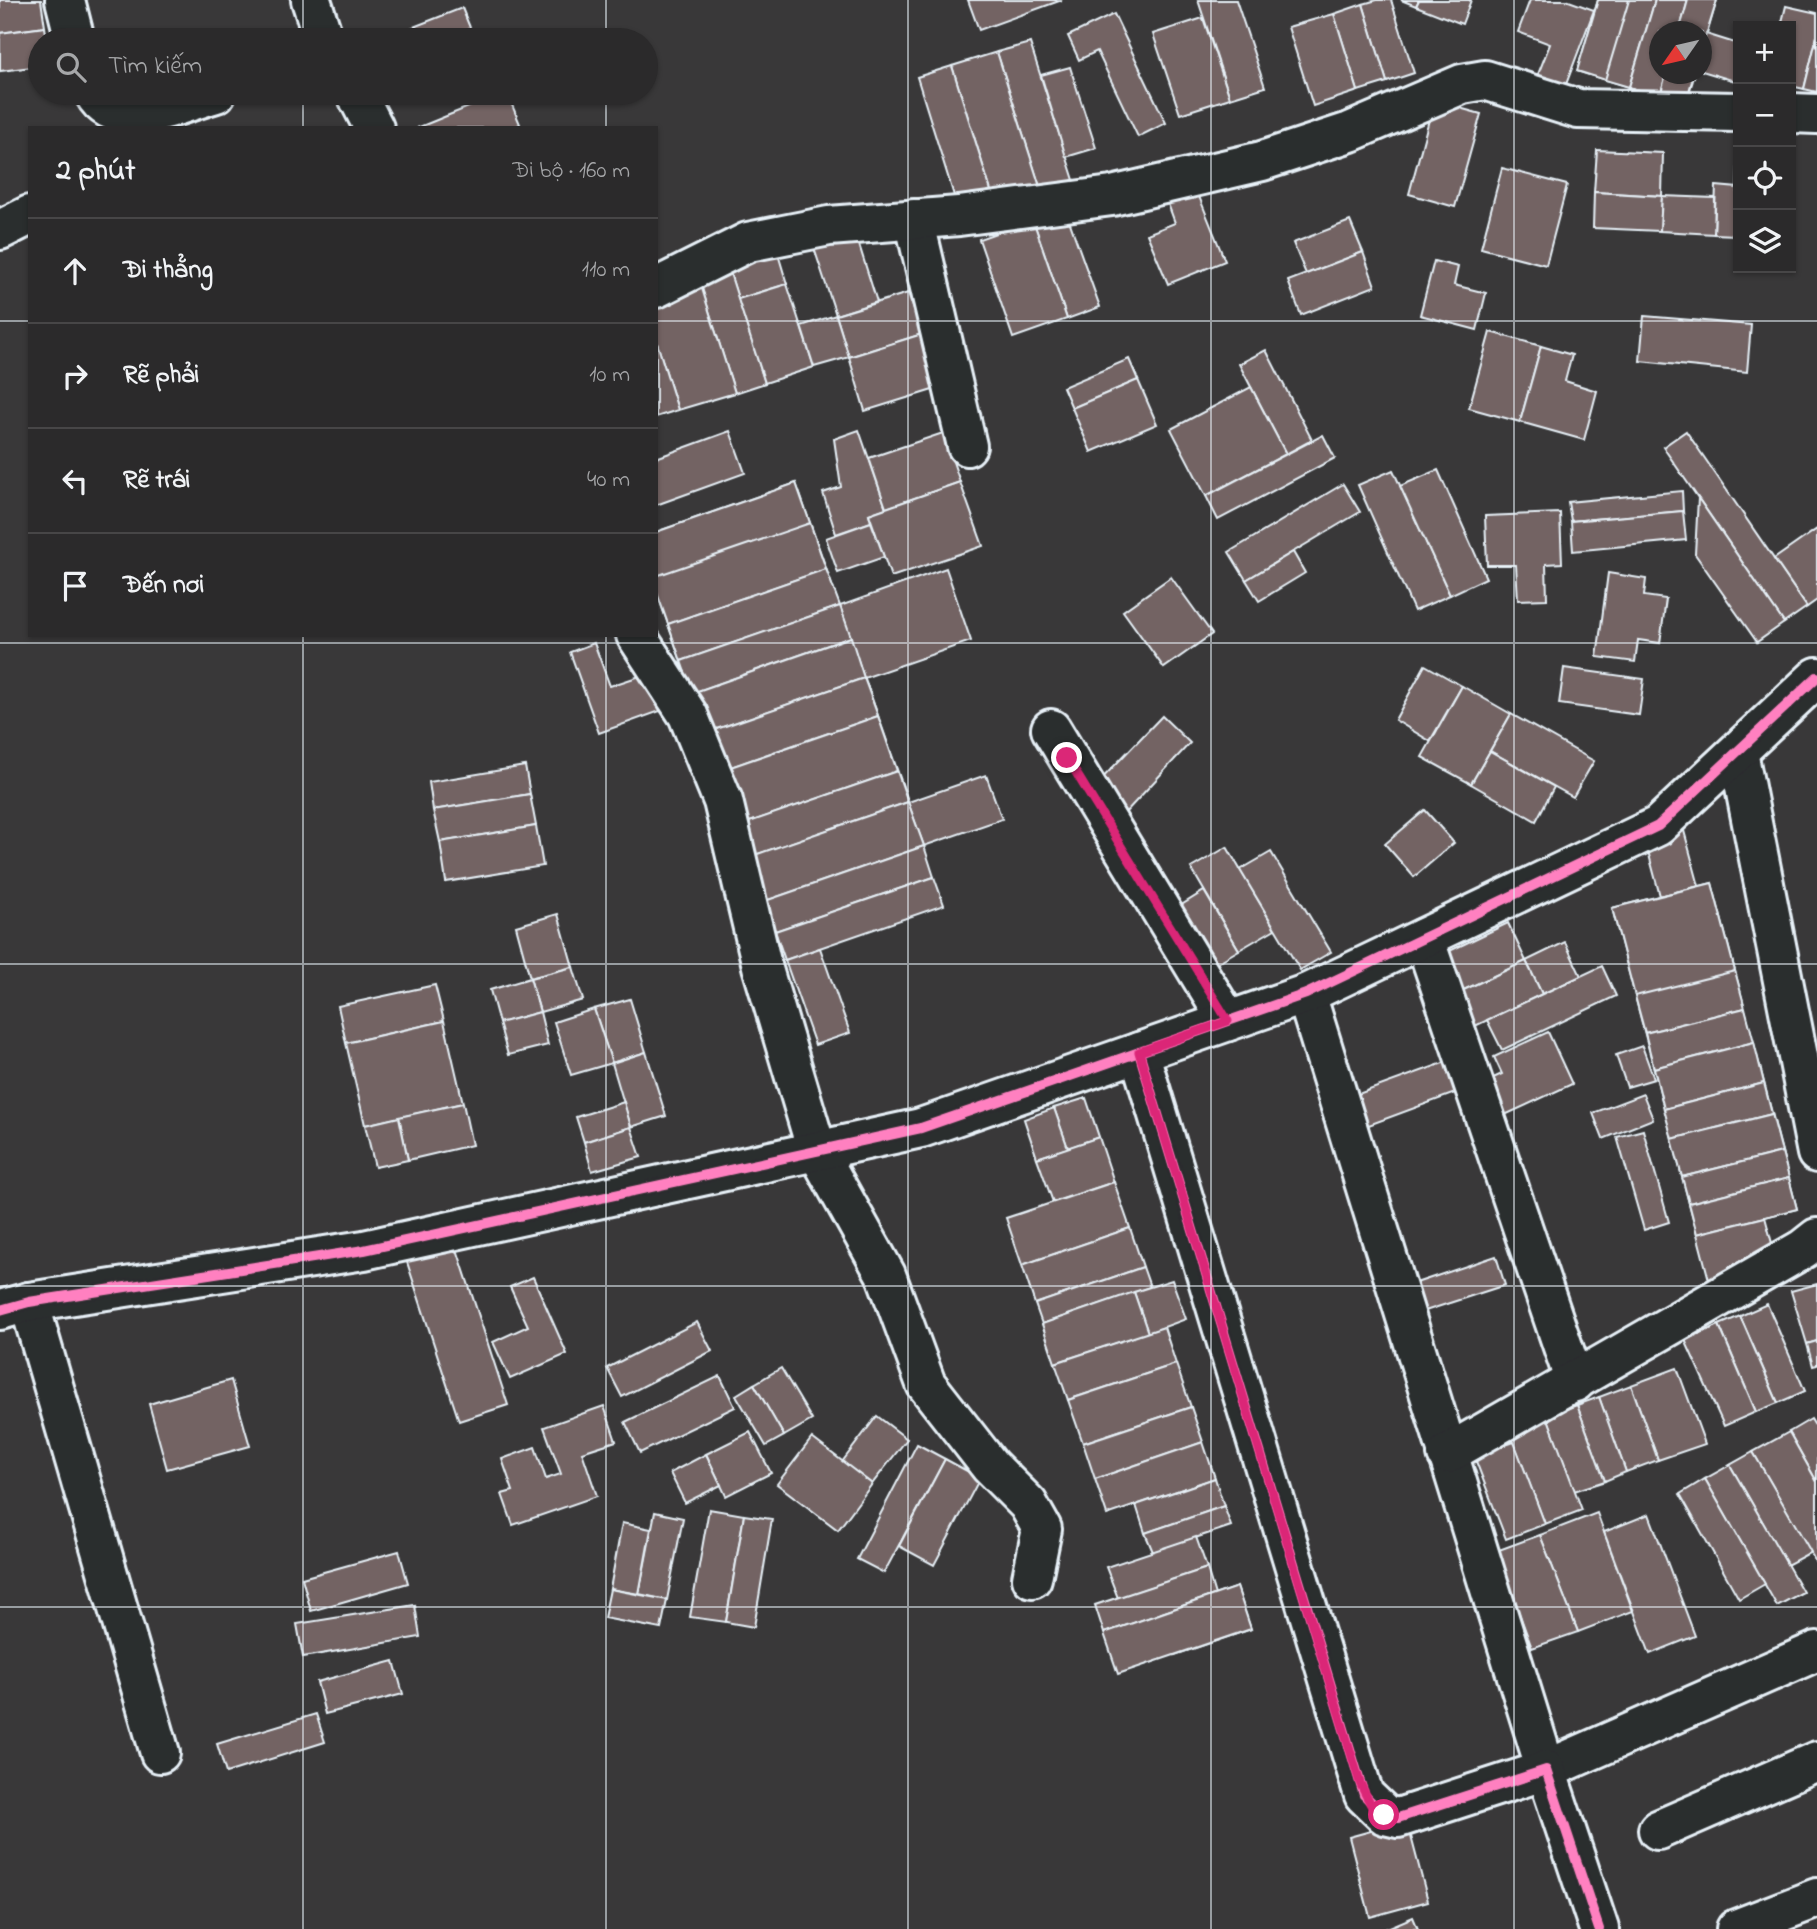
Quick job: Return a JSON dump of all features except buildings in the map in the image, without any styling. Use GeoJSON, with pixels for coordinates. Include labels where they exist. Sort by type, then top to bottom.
{"type":"FeatureCollection","features":[{"type":"Feature","properties":{"kind":"street"},"geometry":{"type":"LineString","coordinates":[[65,0],[72,28]]}},
{"type":"Feature","properties":{"kind":"street"},"geometry":{"type":"LineString","coordinates":[[310,0],[320,28]]}},
{"type":"Feature","properties":{"kind":"street"},"geometry":{"type":"LineString","coordinates":[[658,287],[748,242],[829,226],[1112,196],[1262,161],[1350,132],[1462,84],[1485,80],[1578,110],[1733,112]]}},
{"type":"Feature","properties":{"kind":"street"},"geometry":{"type":"LineString","coordinates":[[105,111],[139,115],[174,105]]}},
{"type":"Feature","properties":{"kind":"street"},"geometry":{"type":"LineString","coordinates":[[362,105],[373,126]]}},
{"type":"Feature","properties":{"kind":"street"},"geometry":{"type":"LineString","coordinates":[[1796,113],[1817,114]]}},
{"type":"Feature","properties":{"kind":"street"},"geometry":{"type":"LineString","coordinates":[[0,230],[28,216]]}},
{"type":"Feature","properties":{"kind":"street"},"geometry":{"type":"LineString","coordinates":[[914,219],[967,446]]}},
{"type":"Feature","properties":{"kind":"street"},"geometry":{"type":"LineString","coordinates":[[637,637],[688,715],[723,801],[762,966],[817,1152],[886,1275],[926,1384],[990,1466],[1028,1504],[1042,1529],[1032,1578]]}},
{"type":"Feature","properties":{"kind":"street"},"geometry":{"type":"LineString","coordinates":[[160,1753],[14,1306],[364,1250],[921,1128],[1306,994],[1658,826],[1817,677]]}},
{"type":"Feature","properties":{"kind":"street"},"geometry":{"type":"LineString","coordinates":[[1051,729],[1228,1021]]}},
{"type":"Feature","properties":{"kind":"street"},"geometry":{"type":"LineString","coordinates":[[1738,751],[1817,1153]]}},
{"type":"Feature","properties":{"kind":"street"},"geometry":{"type":"LineString","coordinates":[[1424,938],[1575,1382]]}},
{"type":"Feature","properties":{"kind":"street"},"geometry":{"type":"LineString","coordinates":[[1306,994],[1546,1770],[1599,1929]]}},
{"type":"Feature","properties":{"kind":"street"},"geometry":{"type":"LineString","coordinates":[[1139,1052],[1364,1795],[1384,1815],[1398,1818],[1546,1770],[1817,1651]]}},
{"type":"Feature","properties":{"kind":"street"},"geometry":{"type":"LineString","coordinates":[[1447,1454],[1803,1250],[1817,1238]]}},
{"type":"Feature","properties":{"kind":"street"},"geometry":{"type":"LineString","coordinates":[[1658,1830],[1817,1761]]}},
{"type":"Feature","properties":{"kind":"street"},"geometry":{"type":"LineString","coordinates":[[1735,1929],[1817,1898]]}},
{"type":"Feature","properties":{"kind":"cycle path"},"geometry":{"type":"LineString","coordinates":[[0,1310],[29,1302],[364,1250],[921,1128],[1306,994],[1658,826],[1817,677]]}},
{"type":"Feature","properties":{"kind":"cycle path"},"geometry":{"type":"LineString","coordinates":[[1139,1052],[1364,1795],[1385,1815],[1398,1818],[1546,1770],[1599,1929]]}},
{"type":"Feature","properties":{"kind":"route"},"geometry":{"type":"LineString","coordinates":[[1067,758],[1228,1021],[1139,1052],[1360,1783],[1371,1805],[1384,1815]]}}]}
